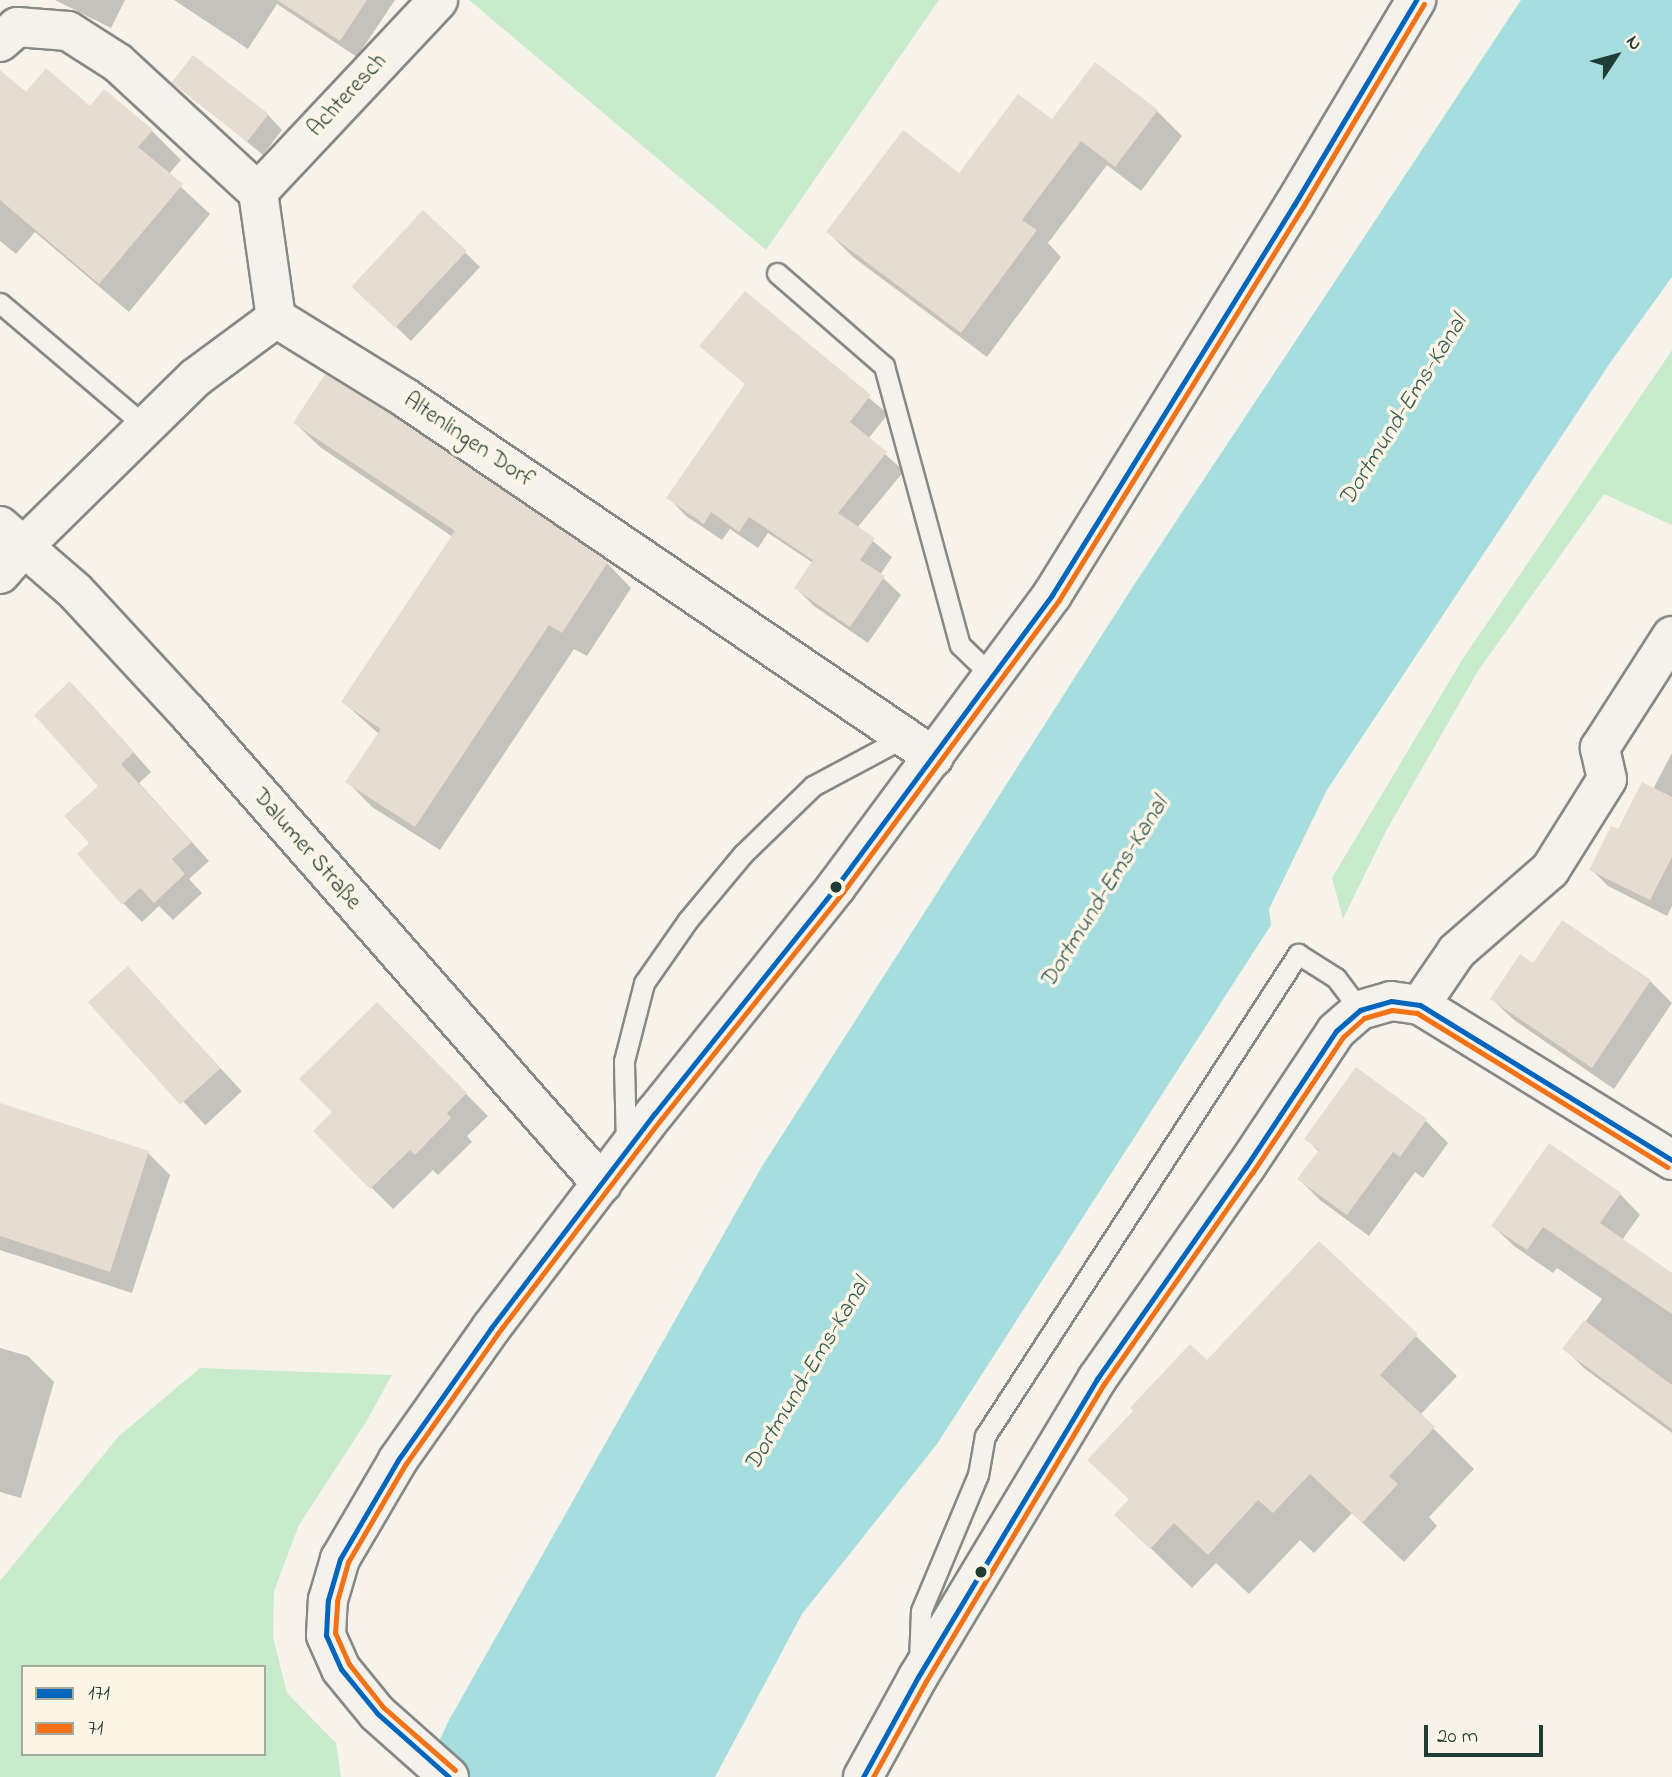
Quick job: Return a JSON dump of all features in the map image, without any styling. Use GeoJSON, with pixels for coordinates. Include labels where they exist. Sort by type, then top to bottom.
{"type":"FeatureCollection","features":[{"type":"Feature","properties":{"kind":"street","name":"Achteresch"},"geometry":{"type":"LineString","coordinates":[[258,192],[438,0]]}},
{"type":"Feature","properties":{"kind":"street"},"geometry":{"type":"LineString","coordinates":[[449,1777],[377,1713],[341,1669],[326,1635],[328,1600],[340,1559],[398,1460],[491,1328],[626,1153],[919,747],[992,676],[1052,595],[1294,205],[1416,0]]}},
{"type":"Feature","properties":{"kind":"street"},"geometry":{"type":"LineString","coordinates":[[0,42],[17,27],[68,32],[118,63],[258,192],[276,318],[195,379],[145,426],[12,536],[0,574]]}},
{"type":"Feature","properties":{"kind":"street","name":"Altenlingen Dorf"},"geometry":{"type":"LineString","coordinates":[[276,318],[407,399],[919,747]]}},
{"type":"Feature","properties":{"kind":"street","name":"Dalumer Straße"},"geometry":{"type":"LineString","coordinates":[[12,536],[75,591],[188,713],[602,1184]]}},
{"type":"Feature","properties":{"kind":"street"},"geometry":{"type":"LineString","coordinates":[[1420,1005],[1457,951],[1550,870],[1607,779],[1600,748],[1672,636]]}},
{"type":"Feature","properties":{"kind":"street"},"geometry":{"type":"LineString","coordinates":[[863,1777],[918,1677],[1097,1379],[1245,1168],[1336,1031],[1360,1010],[1391,1001],[1420,1005],[1672,1160]]}},
{"type":"Feature","properties":{"kind":"lane"},"geometry":{"type":"LineString","coordinates":[[777,273],[884,366],[960,645],[992,676]]}},
{"type":"Feature","properties":{"kind":"lane"},"geometry":{"type":"LineString","coordinates":[[0,303],[145,426]]}},
{"type":"Feature","properties":{"kind":"lane"},"geometry":{"type":"LineString","coordinates":[[626,1153],[624,1060],[644,982],[688,920],[743,854],[813,786],[919,747]]}},
{"type":"Feature","properties":{"kind":"lane"},"geometry":{"type":"LineString","coordinates":[[918,1677],[921,1611],[978,1475],[985,1436],[1298,954],[1336,978],[1360,1010]]}},
{"type":"Feature","properties":{"kind":"green space"},"geometry":{"type":"Polygon","coordinates":[[[469,0],[939,0],[766,250],[469,0]]]}},
{"type":"Feature","properties":{"kind":"green space"},"geometry":{"type":"Polygon","coordinates":[[[1672,350],[1672,525],[1604,494],[1478,671],[1386,831],[1343,919],[1332,878],[1462,660],[1672,350]]]}},
{"type":"Feature","properties":{"kind":"green space"},"geometry":{"type":"Polygon","coordinates":[[[200,1368],[392,1375],[366,1422],[299,1525],[274,1591],[273,1637],[287,1693],[336,1743],[341,1777],[0,1777],[0,1581],[119,1436],[200,1368]]]}},
{"type":"Feature","properties":{"kind":"water","name":"Dortmund-Ems-Kanal"},"geometry":{"type":"Polygon","coordinates":[[[1521,0],[1672,0],[1672,277],[1612,360],[1327,790],[1269,909],[1271,925],[937,1444],[802,1614],[715,1777],[423,1777],[448,1722],[761,1168],[1132,588],[1521,0]]]}},
{"type":"Feature","properties":{"kind":"building"},"geometry":{"type":"Polygon","coordinates":[[[277,0],[367,0],[340,41],[277,0]]]}},
{"type":"Feature","properties":{"kind":"building"},"geometry":{"type":"Polygon","coordinates":[[[193,55],[269,114],[247,142],[171,83],[193,55]]]}},
{"type":"Feature","properties":{"kind":"building"},"geometry":{"type":"Polygon","coordinates":[[[1095,62],[1158,110],[1115,167],[1081,141],[1022,220],[1037,230],[961,333],[826,232],[903,130],[959,173],[1018,94],[1052,119],[1095,62]]]}},
{"type":"Feature","properties":{"kind":"building"},"geometry":{"type":"Polygon","coordinates":[[[46,68],[90,106],[104,89],[153,130],[138,147],[183,184],[99,284],[0,200],[0,70],[26,92],[46,68]]]}},
{"type":"Feature","properties":{"kind":"building"},"geometry":{"type":"Polygon","coordinates":[[[423,210],[467,251],[395,328],[351,287],[423,210]]]}},
{"type":"Feature","properties":{"kind":"building"},"geometry":{"type":"Polygon","coordinates":[[[745,291],[871,395],[850,422],[887,452],[838,513],[875,538],[860,560],[885,576],[850,627],[794,588],[813,560],[749,517],[739,532],[711,512],[704,524],[666,498],[745,384],[699,346],[745,291]]]}},
{"type":"Feature","properties":{"kind":"building"},"geometry":{"type":"Polygon","coordinates":[[[325,374],[395,417],[608,562],[562,633],[549,625],[415,827],[345,782],[381,729],[341,702],[455,531],[293,423],[325,374]]]}},
{"type":"Feature","properties":{"kind":"building"},"geometry":{"type":"Polygon","coordinates":[[[70,681],[134,752],[121,764],[192,842],[172,859],[185,874],[154,903],[140,888],[122,905],[77,854],[89,843],[64,816],[98,786],[34,715],[70,681]]]}},
{"type":"Feature","properties":{"kind":"building"},"geometry":{"type":"Polygon","coordinates":[[[1642,782],[1672,797],[1672,857],[1650,900],[1589,870],[1611,826],[1618,829],[1642,782]]]}},
{"type":"Feature","properties":{"kind":"building"},"geometry":{"type":"Polygon","coordinates":[[[1562,920],[1651,980],[1592,1068],[1490,999],[1520,954],[1533,963],[1562,920]]]}},
{"type":"Feature","properties":{"kind":"building"},"geometry":{"type":"Polygon","coordinates":[[[128,966],[220,1069],[180,1105],[88,1002],[128,966]]]}},
{"type":"Feature","properties":{"kind":"building"},"geometry":{"type":"Polygon","coordinates":[[[377,1002],[467,1093],[447,1113],[451,1118],[415,1155],[410,1150],[370,1189],[313,1131],[332,1112],[299,1079],[377,1002]]]}},
{"type":"Feature","properties":{"kind":"building"},"geometry":{"type":"Polygon","coordinates":[[[1356,1067],[1427,1119],[1400,1157],[1393,1152],[1347,1215],[1297,1179],[1319,1150],[1304,1139],[1356,1067]]]}},
{"type":"Feature","properties":{"kind":"building"},"geometry":{"type":"Polygon","coordinates":[[[0,1103],[149,1151],[110,1272],[0,1236],[0,1103]]]}},
{"type":"Feature","properties":{"kind":"building"},"geometry":{"type":"Polygon","coordinates":[[[1549,1143],[1621,1193],[1600,1223],[1672,1273],[1672,1314],[1543,1227],[1527,1250],[1491,1226],[1549,1143]]]}},
{"type":"Feature","properties":{"kind":"building"},"geometry":{"type":"Polygon","coordinates":[[[1319,1241],[1418,1334],[1380,1375],[1435,1427],[1389,1476],[1398,1484],[1362,1523],[1310,1474],[1273,1513],[1258,1500],[1208,1555],[1174,1523],[1150,1549],[1114,1515],[1129,1499],[1087,1460],[1133,1411],[1130,1408],[1190,1344],[1207,1360],[1319,1241]]]}},
{"type":"Feature","properties":{"kind":"building"},"geometry":{"type":"Polygon","coordinates":[[[1584,1320],[1672,1385],[1672,1429],[1562,1349],[1584,1320]]]}},
{"type":"Feature","properties":{"kind":"transit line","name":"171"},"geometry":{"type":"LineString","coordinates":[[449,1777],[377,1713],[341,1669],[326,1635],[328,1600],[340,1559],[398,1460],[491,1328],[655,1113],[836,887],[1052,595],[1294,205],[1416,0]]}},
{"type":"Feature","properties":{"kind":"transit line","name":"71"},"geometry":{"type":"LineString","coordinates":[[455,1770],[383,1707],[349,1664],[335,1633],[337,1601],[348,1562],[405,1465],[498,1333],[662,1118],[843,892],[1059,600],[1301,210],[1424,4]]}},
{"type":"Feature","properties":{"kind":"transit line","name":"171"},"geometry":{"type":"LineString","coordinates":[[863,1777],[918,1677],[1097,1379],[1245,1168],[1336,1031],[1360,1010],[1391,1001],[1420,1005],[1672,1160]]}},
{"type":"Feature","properties":{"kind":"transit line","name":"71"},"geometry":{"type":"LineString","coordinates":[[873,1777],[926,1681],[1104,1384],[1252,1173],[1343,1037],[1364,1018],[1392,1010],[1417,1013],[1667,1167]]}}]}
